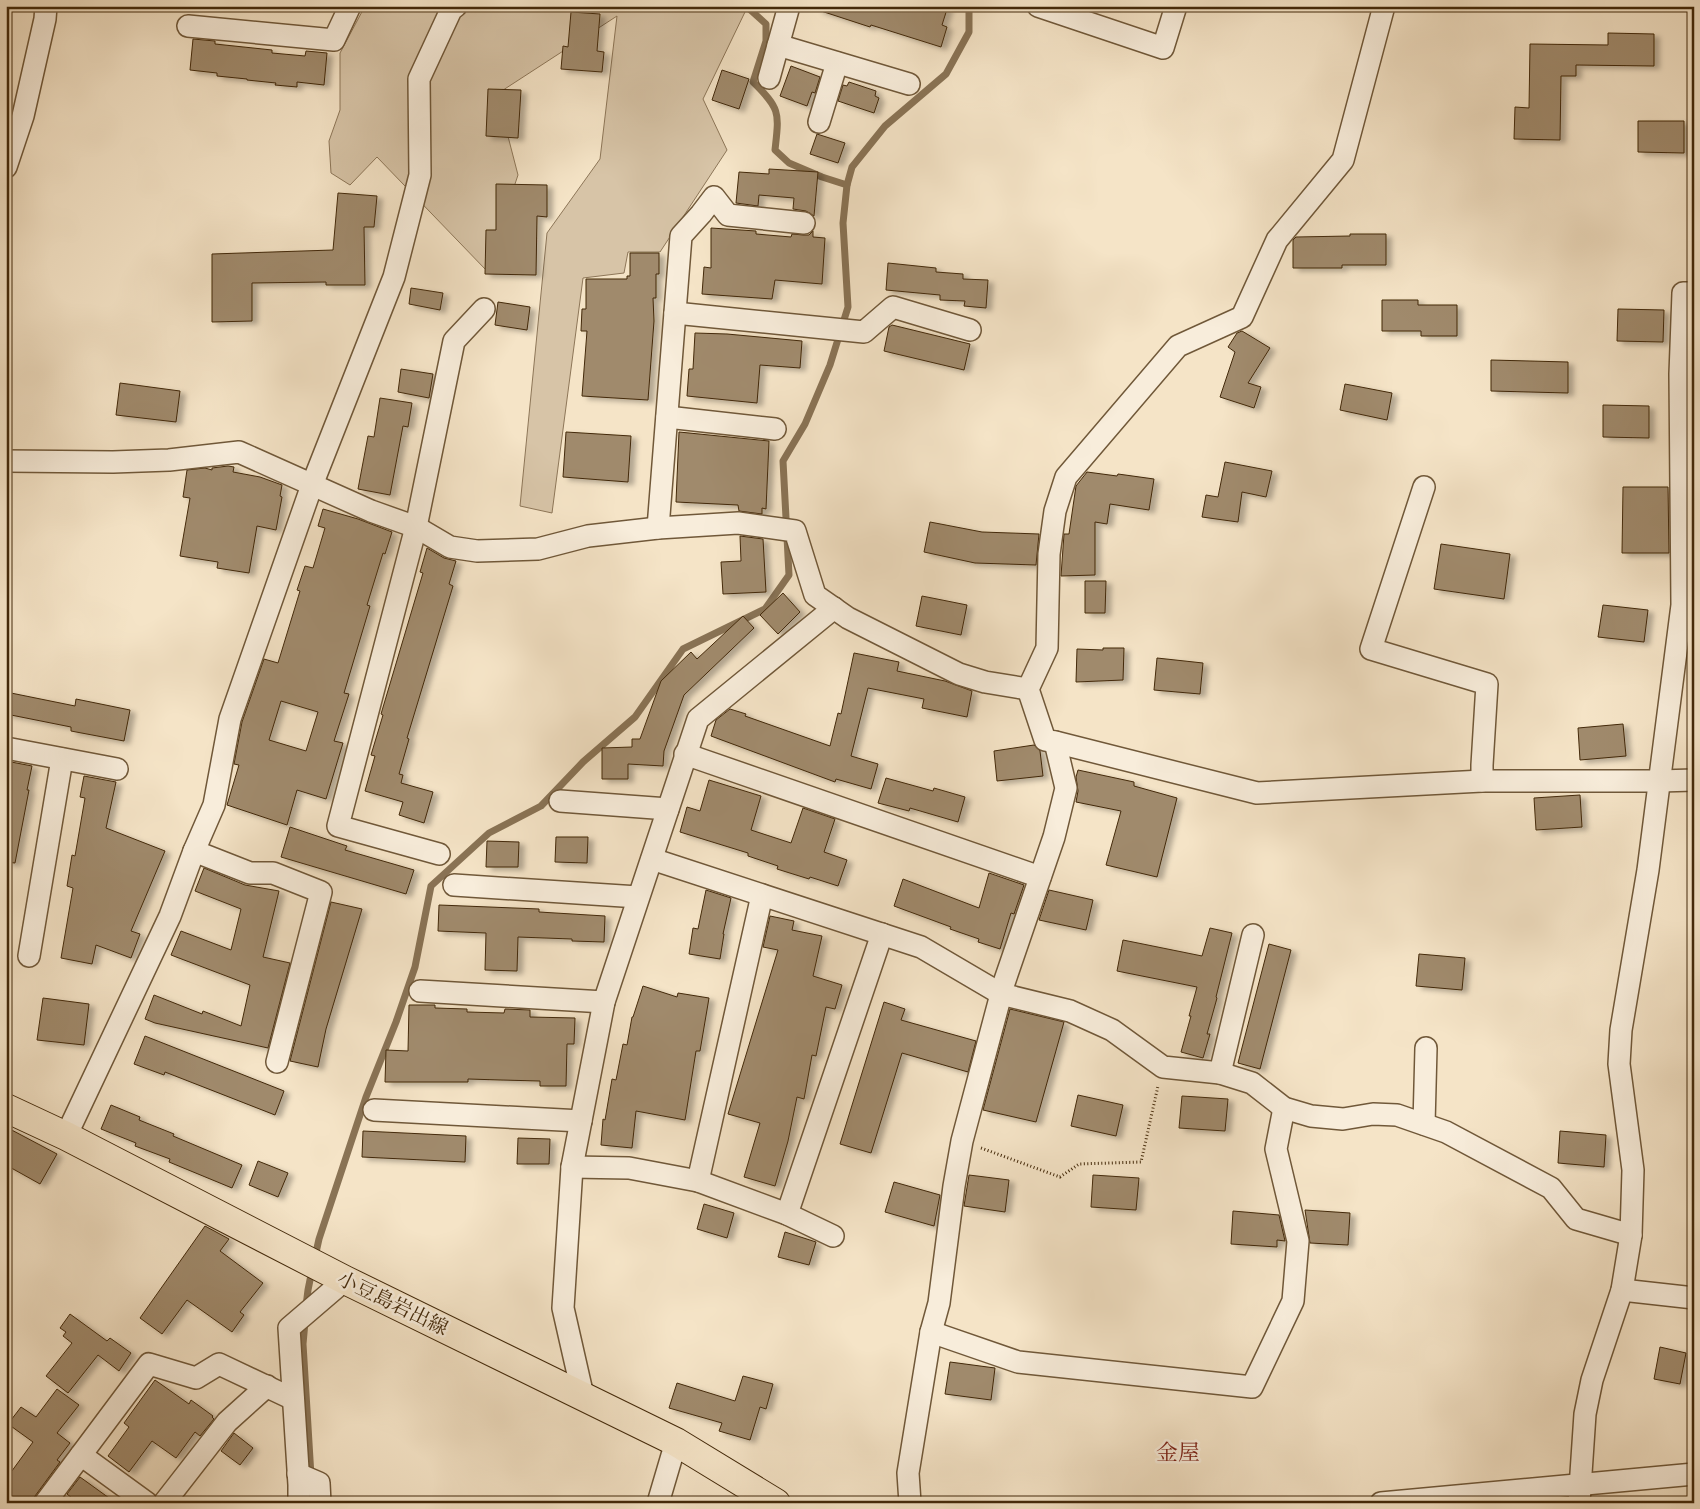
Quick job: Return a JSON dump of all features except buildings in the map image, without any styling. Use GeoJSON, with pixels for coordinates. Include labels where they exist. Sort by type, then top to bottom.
{"type":"FeatureCollection","features":[{"type":"Feature","properties":{"kind":"main road","name":"小豆島岩出線"},"geometry":{"type":"LineString","coordinates":[[6,1108],[66,1136],[345,1280],[676,1442],[776,1503]]}},
{"type":"Feature","properties":{"kind":"street"},"geometry":{"type":"LineString","coordinates":[[6,167],[12,132],[23,116],[45,19],[46,6]]}},
{"type":"Feature","properties":{"kind":"street"},"geometry":{"type":"LineString","coordinates":[[188,26],[334,40],[350,6]]}},
{"type":"Feature","properties":{"kind":"street"},"geometry":{"type":"LineString","coordinates":[[769,78],[789,6]]}},
{"type":"Feature","properties":{"kind":"street"},"geometry":{"type":"LineString","coordinates":[[1038,6],[1162,48],[1176,6]]}},
{"type":"Feature","properties":{"kind":"street"},"geometry":{"type":"LineString","coordinates":[[1384,6],[1343,160],[1277,240],[1242,317],[1178,346],[1066,476],[1055,511],[1049,554],[1047,648],[1028,689],[1045,740],[1257,793],[1482,781],[1694,780]]}},
{"type":"Feature","properties":{"kind":"street"},"geometry":{"type":"LineString","coordinates":[[66,1136],[170,916],[194,851],[214,805],[230,719],[312,485],[394,277],[420,175],[419,80],[451,8]]}},
{"type":"Feature","properties":{"kind":"street"},"geometry":{"type":"LineString","coordinates":[[778,45],[909,84]]}},
{"type":"Feature","properties":{"kind":"street"},"geometry":{"type":"LineString","coordinates":[[819,122],[838,63]]}},
{"type":"Feature","properties":{"kind":"street"},"geometry":{"type":"LineString","coordinates":[[658,528],[681,236],[702,214],[714,197],[728,216],[804,223]]}},
{"type":"Feature","properties":{"kind":"street"},"geometry":{"type":"LineString","coordinates":[[1580,1494],[1585,1414],[1592,1380],[1622,1290],[1631,1235],[1633,1170],[1619,1064],[1620,1030],[1648,870],[1682,605],[1680,374],[1683,293],[1694,293]]}},
{"type":"Feature","properties":{"kind":"street"},"geometry":{"type":"LineString","coordinates":[[675,313],[864,332],[893,307],[970,330]]}},
{"type":"Feature","properties":{"kind":"street"},"geometry":{"type":"LineString","coordinates":[[439,854],[338,826],[416,528],[454,341],[484,309]]}},
{"type":"Feature","properties":{"kind":"street"},"geometry":{"type":"LineString","coordinates":[[667,417],[775,429]]}},
{"type":"Feature","properties":{"kind":"street"},"geometry":{"type":"LineString","coordinates":[[6,461],[113,462],[169,460],[238,452],[371,511],[416,528],[450,548],[477,551],[538,549],[588,536],[658,528],[738,523],[795,531],[815,595],[848,618],[960,674],[985,682],[1028,689]]}},
{"type":"Feature","properties":{"kind":"street"},"geometry":{"type":"LineString","coordinates":[[1424,487],[1371,650],[1487,684],[1482,781]]}},
{"type":"Feature","properties":{"kind":"street"},"geometry":{"type":"LineString","coordinates":[[584,1396],[563,1308],[572,1166],[604,1002],[698,719],[834,608]]}},
{"type":"Feature","properties":{"kind":"street"},"geometry":{"type":"LineString","coordinates":[[910,1503],[908,1473],[930,1332],[940,1303],[954,1186],[962,1141],[1000,994],[1054,838],[1066,788],[1055,742]]}},
{"type":"Feature","properties":{"kind":"street"},"geometry":{"type":"LineString","coordinates":[[6,748],[117,769]]}},
{"type":"Feature","properties":{"kind":"street"},"geometry":{"type":"LineString","coordinates":[[686,754],[1040,877]]}},
{"type":"Feature","properties":{"kind":"street"},"geometry":{"type":"LineString","coordinates":[[29,956],[62,759]]}},
{"type":"Feature","properties":{"kind":"street"},"geometry":{"type":"LineString","coordinates":[[560,801],[668,809]]}},
{"type":"Feature","properties":{"kind":"street"},"geometry":{"type":"LineString","coordinates":[[194,851],[250,873],[273,873],[322,892],[277,1062]]}},
{"type":"Feature","properties":{"kind":"street"},"geometry":{"type":"LineString","coordinates":[[652,859],[921,947],[1000,994],[1070,1011],[1112,1030],[1163,1068],[1220,1073],[1252,1083],[1284,1108],[1311,1116],[1342,1119],[1374,1114],[1397,1115],[1446,1132],[1551,1188],[1576,1219],[1631,1235]]}},
{"type":"Feature","properties":{"kind":"street"},"geometry":{"type":"LineString","coordinates":[[454,885],[638,897]]}},
{"type":"Feature","properties":{"kind":"street"},"geometry":{"type":"LineString","coordinates":[[698,1181],[762,895]]}},
{"type":"Feature","properties":{"kind":"street"},"geometry":{"type":"LineString","coordinates":[[787,1214],[882,934]]}},
{"type":"Feature","properties":{"kind":"street"},"geometry":{"type":"LineString","coordinates":[[1220,1073],[1253,935]]}},
{"type":"Feature","properties":{"kind":"street"},"geometry":{"type":"LineString","coordinates":[[420,991],[604,1002]]}},
{"type":"Feature","properties":{"kind":"street"},"geometry":{"type":"LineString","coordinates":[[1424,1124],[1426,1048]]}},
{"type":"Feature","properties":{"kind":"street"},"geometry":{"type":"LineString","coordinates":[[930,1332],[1018,1362],[1252,1387],[1293,1301],[1298,1241],[1276,1149],[1284,1108]]}},
{"type":"Feature","properties":{"kind":"street"},"geometry":{"type":"LineString","coordinates":[[374,1110],[581,1121]]}},
{"type":"Feature","properties":{"kind":"street"},"geometry":{"type":"LineString","coordinates":[[572,1166],[629,1168],[698,1181],[787,1214],[833,1236]]}},
{"type":"Feature","properties":{"kind":"street"},"geometry":{"type":"LineString","coordinates":[[299,1503],[289,1328],[345,1280]]}},
{"type":"Feature","properties":{"kind":"street"},"geometry":{"type":"LineString","coordinates":[[1622,1290],[1694,1298]]}},
{"type":"Feature","properties":{"kind":"street"},"geometry":{"type":"LineString","coordinates":[[45,1503],[149,1364],[196,1378],[219,1364],[293,1398]]}},
{"type":"Feature","properties":{"kind":"street"},"geometry":{"type":"LineString","coordinates":[[164,1503],[227,1422],[268,1386]]}},
{"type":"Feature","properties":{"kind":"street"},"geometry":{"type":"LineString","coordinates":[[658,1503],[676,1442]]}},
{"type":"Feature","properties":{"kind":"street"},"geometry":{"type":"LineString","coordinates":[[81,1455],[147,1503]]}},
{"type":"Feature","properties":{"kind":"street"},"geometry":{"type":"LineString","coordinates":[[298,1474],[319,1483],[320,1503]]}},
{"type":"Feature","properties":{"kind":"street"},"geometry":{"type":"LineString","coordinates":[[1382,1503],[1580,1494],[1694,1474]]}},
{"type":"Feature","properties":{"kind":"path"},"geometry":{"type":"LineString","coordinates":[[962,1141],[1060,1177],[1079,1164],[1141,1162],[1163,1068]]}},
{"type":"Feature","properties":{"kind":"shaded area"},"geometry":{"type":"Polygon","coordinates":[[[365,6],[738,6],[745,12],[703,99],[727,150],[660,252],[628,252],[624,273],[583,278],[552,513],[520,506],[547,233],[600,159],[617,16],[497,94],[518,175],[486,270],[377,157],[350,185],[331,173],[329,141],[340,110],[340,53],[365,6]]]}},
{"type":"Feature","properties":{"kind":"waterway"},"geometry":{"type":"LineString","coordinates":[[746,6],[766,24],[766,41],[753,82],[769,99],[776,112],[775,150],[789,163],[847,185]]}},
{"type":"Feature","properties":{"kind":"waterway"},"geometry":{"type":"LineString","coordinates":[[315,1257],[319,1239],[366,1097],[396,1022],[415,967],[431,886],[489,833],[541,806],[583,762],[635,717],[683,649],[765,609],[789,575],[783,461],[805,424],[830,365],[848,307],[843,223],[847,185],[852,167],[885,126],[946,74],[969,32],[969,6]]}},
{"type":"Feature","properties":{"kind":"waterway"},"geometry":{"type":"LineString","coordinates":[[306,1306],[312,1270]]}},
{"type":"Feature","properties":{"kind":"waterway"},"geometry":{"type":"LineString","coordinates":[[305,1322],[303,1344],[311,1476]]}},
{"type":"Feature","properties":{"kind":"district","name":"金屋"},"geometry":{"type":"Point","coordinates":[1178,1452]}}]}
